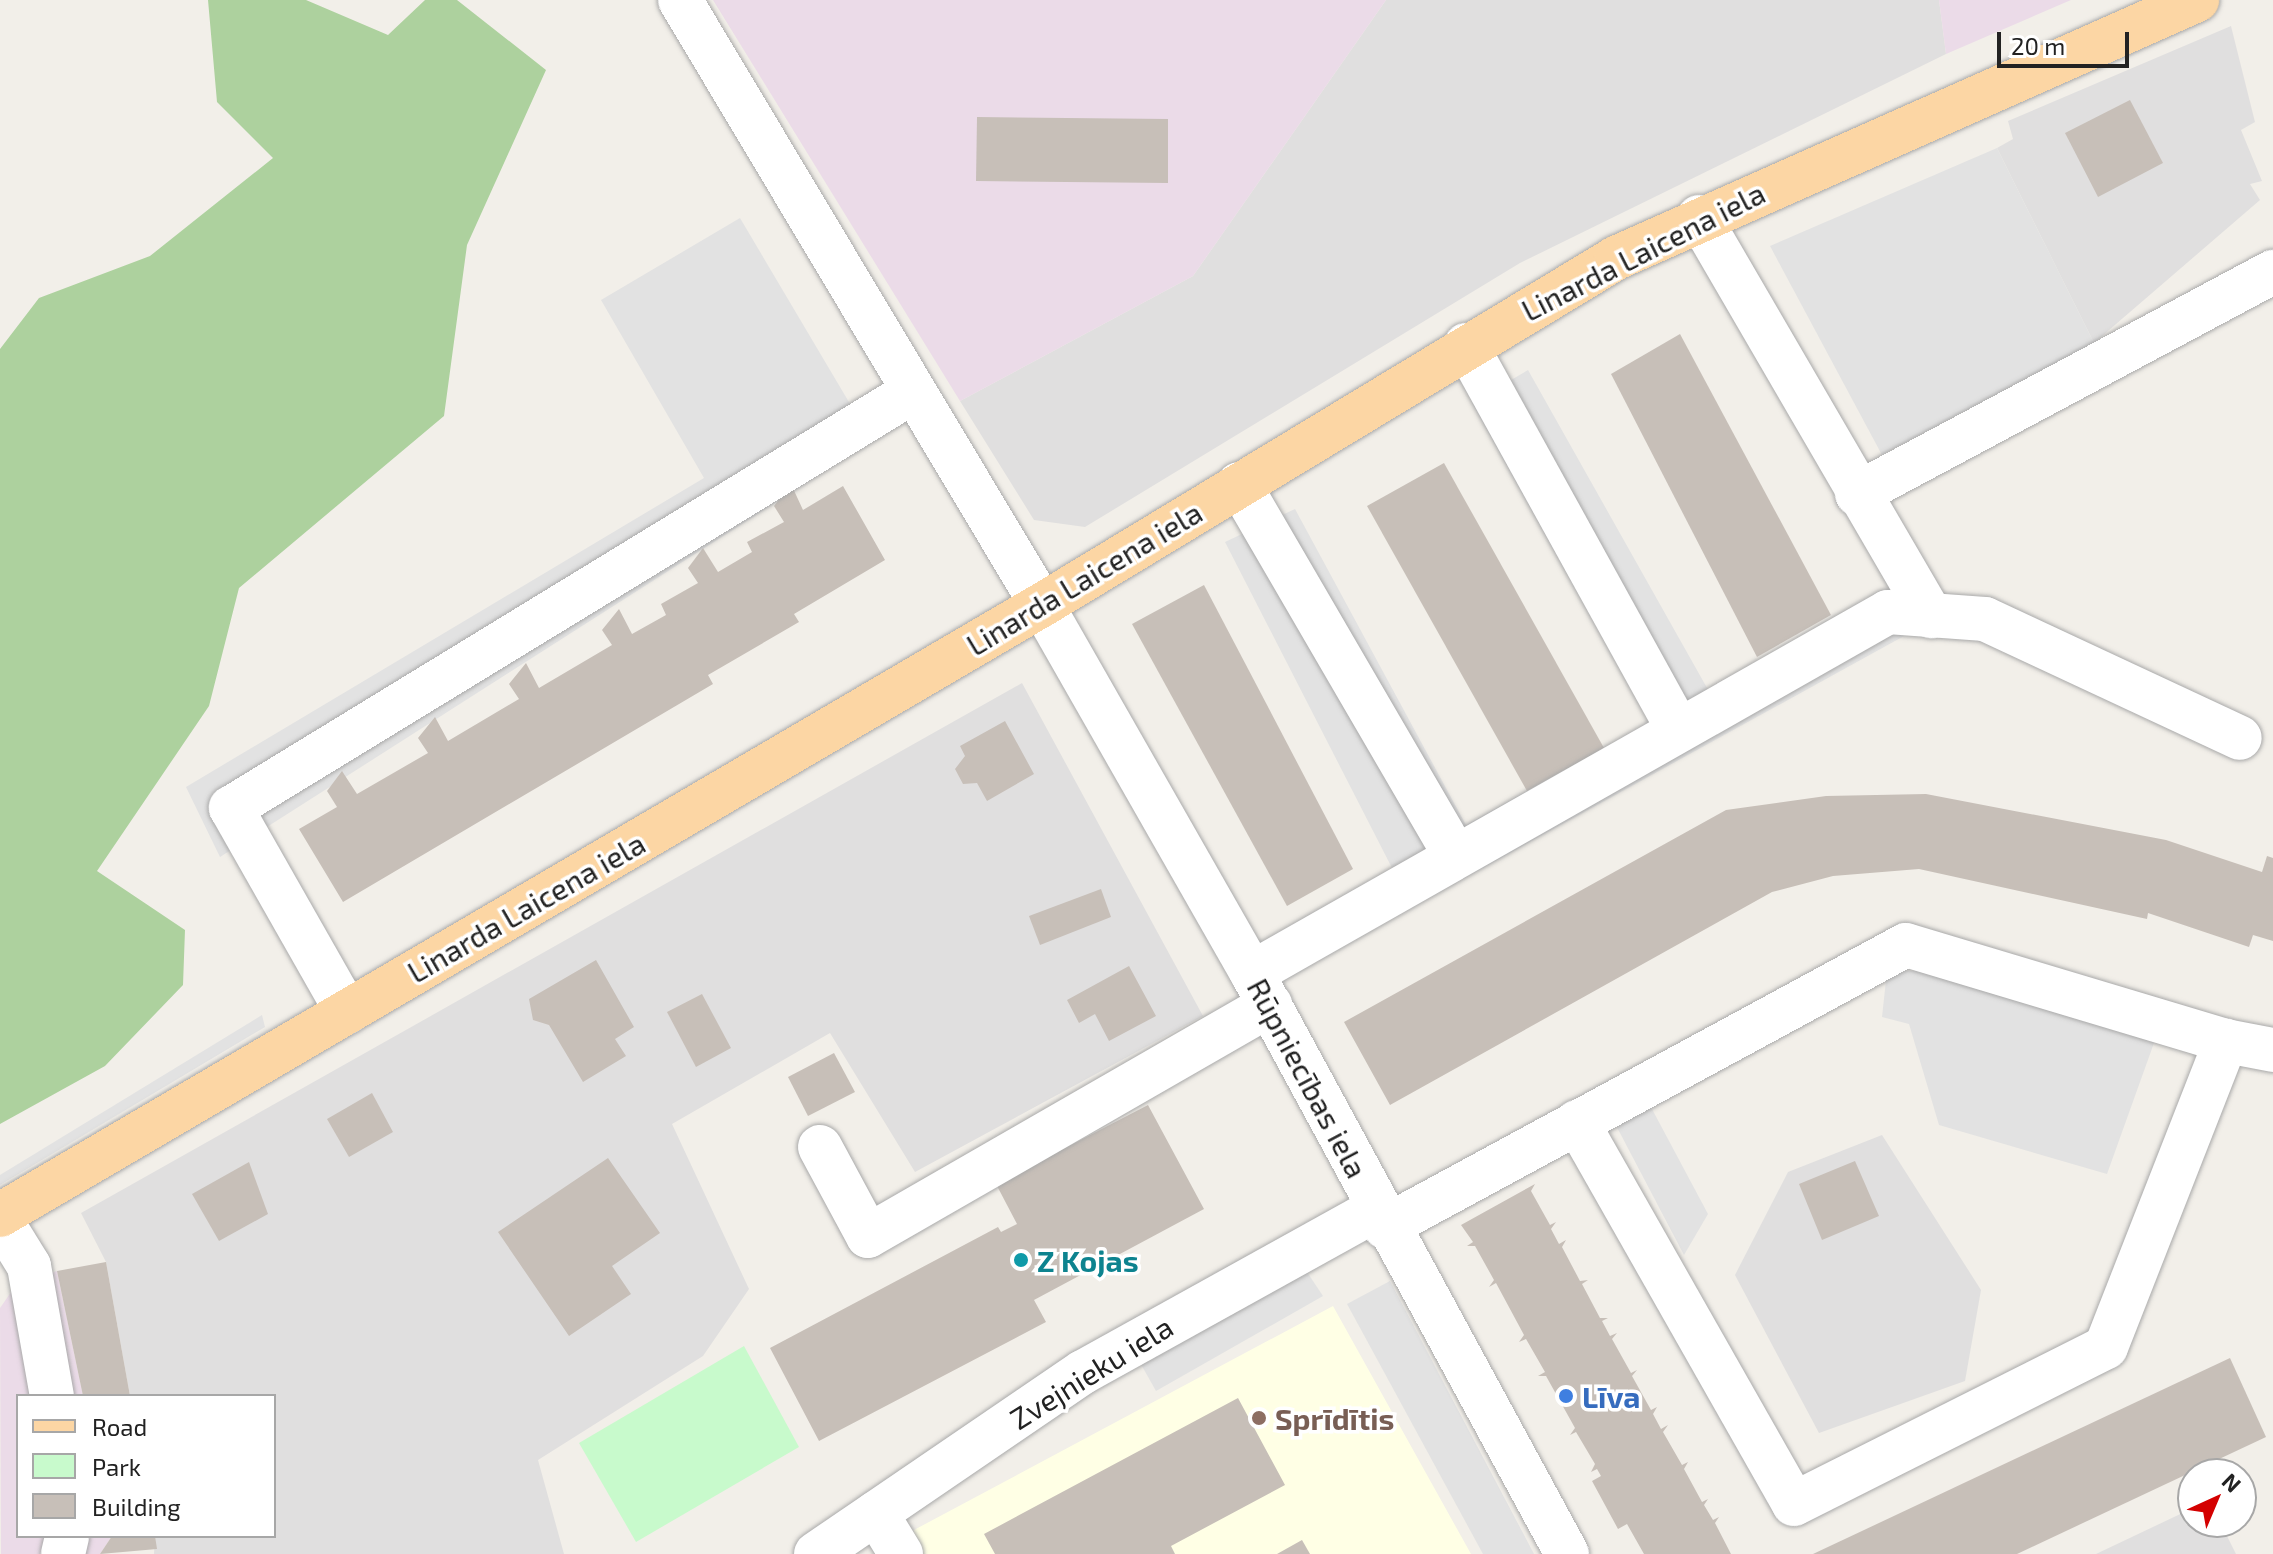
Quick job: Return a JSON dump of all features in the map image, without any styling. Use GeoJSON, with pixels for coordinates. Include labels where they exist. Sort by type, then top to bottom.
{"type":"FeatureCollection","features":[{"type":"Feature","properties":{"kind":"main road","name":"Linarda Laicena iela"},"geometry":{"type":"LineString","coordinates":[[0,1217],[1042,605],[1466,345],[1699,217],[2197,0]]}},
{"type":"Feature","properties":{"kind":"street","name":"Rūpniecības iela"},"geometry":{"type":"LineString","coordinates":[[680,0],[1042,605],[1261,989],[1381,1218],[1567,1554]]}},
{"type":"Feature","properties":{"kind":"street"},"geometry":{"type":"LineString","coordinates":[[1699,217],[1857,494],[1931,616]]}},
{"type":"Feature","properties":{"kind":"street"},"geometry":{"type":"LineString","coordinates":[[1857,494],[1897,461],[2273,272]]}},
{"type":"Feature","properties":{"kind":"street"},"geometry":{"type":"LineString","coordinates":[[1466,345],[1678,729]]}},
{"type":"Feature","properties":{"kind":"street"},"geometry":{"type":"LineString","coordinates":[[347,1012],[231,808],[914,391]]}},
{"type":"Feature","properties":{"kind":"street"},"geometry":{"type":"LineString","coordinates":[[1239,484],[1454,853]]}},
{"type":"Feature","properties":{"kind":"street"},"geometry":{"type":"LineString","coordinates":[[820,1147],[868,1236],[1261,989],[1454,853],[1888,612],[1985,619],[2240,738]]}},
{"type":"Feature","properties":{"kind":"street","name":"Zvejnieku iela"},"geometry":{"type":"LineString","coordinates":[[816,1554],[1083,1372],[1381,1218],[1577,1122],[1906,945],[2226,1041],[2273,1050]]}},
{"type":"Feature","properties":{"kind":"street"},"geometry":{"type":"LineString","coordinates":[[1577,1122],[1794,1504],[2106,1347],[2226,1041]]}},
{"type":"Feature","properties":{"kind":"street"},"geometry":{"type":"LineString","coordinates":[[0,1217],[29,1266],[52,1394]]}},
{"type":"Feature","properties":{"kind":"street"},"geometry":{"type":"LineString","coordinates":[[876,1513],[901,1554]]}},
{"type":"Feature","properties":{"kind":"shaded area"},"geometry":{"type":"Polygon","coordinates":[[[713,0],[1386,0],[1193,276],[960,401],[713,0]]]}},
{"type":"Feature","properties":{"kind":"shaded area"},"geometry":{"type":"Polygon","coordinates":[[[1386,0],[1939,0],[1946,54],[1520,263],[1085,527],[1034,520],[960,401],[1193,276],[1386,0]]]}},
{"type":"Feature","properties":{"kind":"shaded area"},"geometry":{"type":"Polygon","coordinates":[[[1939,0],[2071,0],[1946,54],[1939,0]]]}},
{"type":"Feature","properties":{"kind":"shaded area"},"geometry":{"type":"Polygon","coordinates":[[[2231,26],[2255,122],[2241,130],[2262,181],[2250,184],[2260,200],[2094,343],[1997,148],[2013,139],[2008,121],[2231,26]]]}},
{"type":"Feature","properties":{"kind":"shaded area"},"geometry":{"type":"Polygon","coordinates":[[[1997,148],[2094,343],[1882,455],[1770,246],[1997,148]]]}},
{"type":"Feature","properties":{"kind":"shaded area"},"geometry":{"type":"Polygon","coordinates":[[[740,218],[872,441],[220,857],[186,787],[704,478],[601,300],[740,218]]]}},
{"type":"Feature","properties":{"kind":"shaded area"},"geometry":{"type":"Polygon","coordinates":[[[1528,370],[1711,695],[1886,595],[1904,636],[1412,907],[1225,542],[1295,509],[1466,825],[1650,723],[1472,403],[1528,370]]]}},
{"type":"Feature","properties":{"kind":"shaded area"},"geometry":{"type":"Polygon","coordinates":[[[1022,683],[1203,1016],[915,1172],[830,1033],[672,1124],[749,1289],[703,1356],[538,1460],[564,1554],[154,1554],[155,1538],[276,1538],[276,1394],[130,1394],[106,1262],[81,1213],[1022,683]]]}},
{"type":"Feature","properties":{"kind":"shaded area"},"geometry":{"type":"Polygon","coordinates":[[[1887,971],[1940,971],[2159,1029],[2107,1174],[1939,1125],[1909,1024],[1882,1017],[1887,971]]]}},
{"type":"Feature","properties":{"kind":"shaded area"},"geometry":{"type":"Polygon","coordinates":[[[262,1015],[265,1027],[0,1185],[0,1175],[262,1015]]]}},
{"type":"Feature","properties":{"kind":"shaded area"},"geometry":{"type":"Polygon","coordinates":[[[1645,1096],[1708,1214],[1684,1255],[1610,1114],[1645,1096]]]}},
{"type":"Feature","properties":{"kind":"shaded area"},"geometry":{"type":"Polygon","coordinates":[[[1882,1135],[1981,1290],[1965,1381],[1819,1433],[1735,1275],[1788,1172],[1882,1135]]]}},
{"type":"Feature","properties":{"kind":"shaded area"},"geometry":{"type":"Polygon","coordinates":[[[1303,1266],[1323,1296],[1156,1391],[1138,1359],[1303,1266]]]}},
{"type":"Feature","properties":{"kind":"shaded area"},"geometry":{"type":"Polygon","coordinates":[[[57,1271],[83,1394],[16,1394],[16,1538],[111,1538],[100,1554],[1,1554],[0,1308],[16,1285],[57,1271]]]}},
{"type":"Feature","properties":{"kind":"shaded area"},"geometry":{"type":"Polygon","coordinates":[[[1390,1281],[1534,1554],[1483,1554],[1347,1304],[1390,1281]]]}},
{"type":"Feature","properties":{"kind":"shaded area","name":"Sprīdītis"},"geometry":{"type":"Polygon","coordinates":[[[1333,1306],[1471,1554],[901,1554],[914,1545],[914,1530],[1333,1306]]]}},
{"type":"Feature","properties":{"kind":"shaded area"},"geometry":{"type":"Polygon","coordinates":[[[2177,1516],[2177,1538],[2228,1538],[2236,1554],[2096,1554],[2177,1516]]]}},
{"type":"Feature","properties":{"kind":"green space"},"geometry":{"type":"Polygon","coordinates":[[[208,0],[306,0],[388,35],[425,0],[457,0],[546,70],[467,245],[444,416],[239,588],[209,706],[97,871],[185,930],[183,985],[105,1066],[0,1124],[0,349],[39,298],[150,256],[273,158],[217,102],[208,0]]]}},
{"type":"Feature","properties":{"kind":"green space"},"geometry":{"type":"Polygon","coordinates":[[[744,1346],[799,1447],[636,1542],[579,1443],[744,1346]]]}},
{"type":"Feature","properties":{"kind":"building"},"geometry":{"type":"Polygon","coordinates":[[[2130,100],[2163,163],[2098,197],[2065,133],[2130,100]]]}},
{"type":"Feature","properties":{"kind":"building"},"geometry":{"type":"Polygon","coordinates":[[[977,117],[1168,119],[1168,183],[976,181],[977,117]]]}},
{"type":"Feature","properties":{"kind":"building"},"geometry":{"type":"Polygon","coordinates":[[[1680,334],[1831,615],[1757,657],[1611,374],[1680,334]]]}},
{"type":"Feature","properties":{"kind":"building"},"geometry":{"type":"Polygon","coordinates":[[[1444,463],[1604,748],[1527,791],[1367,506],[1444,463]]]}},
{"type":"Feature","properties":{"kind":"building"},"geometry":{"type":"Polygon","coordinates":[[[791,484],[803,510],[843,486],[885,560],[794,614],[799,622],[708,675],[713,684],[343,902],[299,829],[337,807],[327,791],[342,771],[357,794],[428,753],[418,738],[435,717],[448,741],[519,699],[509,684],[526,663],[539,688],[612,645],[602,630],[619,609],[632,634],[666,615],[661,604],[698,583],[688,568],[703,548],[718,572],[752,552],[747,542],[784,522],[774,506],[791,484]]]}},
{"type":"Feature","properties":{"kind":"building"},"geometry":{"type":"Polygon","coordinates":[[[1204,585],[1353,869],[1287,906],[1132,624],[1204,585]]]}},
{"type":"Feature","properties":{"kind":"building"},"geometry":{"type":"Polygon","coordinates":[[[1005,721],[1034,774],[987,801],[977,783],[963,784],[955,769],[965,756],[960,746],[1005,721]]]}},
{"type":"Feature","properties":{"kind":"building"},"geometry":{"type":"Polygon","coordinates":[[[1926,794],[2166,840],[2262,872],[2267,856],[2273,858],[2273,941],[2253,935],[2249,947],[2148,913],[2147,919],[1919,869],[1833,876],[1772,892],[1390,1105],[1344,1022],[1726,810],[1826,796],[1926,794]]]}},
{"type":"Feature","properties":{"kind":"building"},"geometry":{"type":"Polygon","coordinates":[[[1101,889],[1111,917],[1040,945],[1029,916],[1101,889]]]}},
{"type":"Feature","properties":{"kind":"building"},"geometry":{"type":"Polygon","coordinates":[[[596,960],[634,1027],[615,1039],[626,1056],[583,1082],[549,1025],[533,1020],[529,999],[596,960]]]}},
{"type":"Feature","properties":{"kind":"building"},"geometry":{"type":"Polygon","coordinates":[[[1129,966],[1156,1016],[1109,1041],[1095,1014],[1079,1023],[1067,1000],[1129,966]]]}},
{"type":"Feature","properties":{"kind":"building"},"geometry":{"type":"Polygon","coordinates":[[[702,994],[731,1048],[696,1067],[667,1012],[702,994]]]}},
{"type":"Feature","properties":{"kind":"building"},"geometry":{"type":"Polygon","coordinates":[[[834,1053],[855,1092],[808,1116],[788,1077],[834,1053]]]}},
{"type":"Feature","properties":{"kind":"building"},"geometry":{"type":"Polygon","coordinates":[[[372,1093],[393,1132],[349,1157],[327,1119],[372,1093]]]}},
{"type":"Feature","properties":{"kind":"building","name":"Z Kojas"},"geometry":{"type":"Polygon","coordinates":[[[1148,1105],[1204,1209],[1034,1300],[1046,1322],[819,1441],[770,1348],[998,1227],[1001,1232],[1017,1224],[996,1184],[1148,1105]]]}},
{"type":"Feature","properties":{"kind":"building"},"geometry":{"type":"Polygon","coordinates":[[[608,1158],[660,1233],[612,1266],[631,1294],[569,1336],[498,1232],[608,1158]]]}},
{"type":"Feature","properties":{"kind":"building"},"geometry":{"type":"Polygon","coordinates":[[[1855,1161],[1879,1216],[1822,1240],[1799,1184],[1855,1161]]]}},
{"type":"Feature","properties":{"kind":"building"},"geometry":{"type":"Polygon","coordinates":[[[249,1162],[268,1214],[219,1241],[192,1194],[249,1162]]]}},
{"type":"Feature","properties":{"kind":"building"},"geometry":{"type":"Polygon","coordinates":[[[1535,1184],[1531,1191],[1550,1225],[1556,1222],[1551,1229],[1559,1244],[1566,1240],[1562,1247],[1580,1281],[1588,1280],[1582,1284],[1600,1318],[1608,1318],[1602,1321],[1610,1336],[1617,1333],[1612,1339],[1631,1373],[1637,1370],[1632,1376],[1651,1410],[1657,1407],[1653,1414],[1661,1429],[1668,1425],[1663,1432],[1682,1465],[1688,1462],[1684,1469],[1702,1502],[1708,1499],[1704,1505],[1713,1520],[1719,1517],[1715,1523],[1731,1554],[1644,1554],[1627,1524],[1618,1529],[1592,1481],[1601,1476],[1597,1469],[1591,1472],[1595,1464],[1576,1432],[1570,1435],[1575,1428],[1546,1376],[1538,1376],[1545,1372],[1526,1339],[1519,1342],[1524,1335],[1496,1283],[1489,1287],[1494,1280],[1475,1246],[1467,1246],[1473,1242],[1461,1225],[1535,1184]]]}},
{"type":"Feature","properties":{"kind":"building"},"geometry":{"type":"Polygon","coordinates":[[[106,1262],[130,1394],[83,1394],[57,1271],[106,1262]]]}},
{"type":"Feature","properties":{"kind":"building"},"geometry":{"type":"Polygon","coordinates":[[[2230,1358],[2266,1437],[2221,1458],[2177,1458],[2177,1479],[2017,1554],[1813,1554],[2230,1358]]]}},
{"type":"Feature","properties":{"kind":"building"},"geometry":{"type":"Polygon","coordinates":[[[1238,1398],[1285,1485],[1171,1546],[1175,1554],[995,1554],[984,1534],[1238,1398]]]}},
{"type":"Feature","properties":{"kind":"building"},"geometry":{"type":"Polygon","coordinates":[[[111,1538],[155,1538],[157,1549],[100,1554],[111,1538]]]}},
{"type":"Feature","properties":{"kind":"building"},"geometry":{"type":"Polygon","coordinates":[[[1302,1540],[1310,1554],[1277,1554],[1302,1540]]]}},
{"type":"Feature","properties":{"kind":"place","name":"Z Kojas"},"geometry":{"type":"Point","coordinates":[1021,1260]}},
{"type":"Feature","properties":{"kind":"place","name":"Līva"},"geometry":{"type":"Point","coordinates":[1566,1396]}},
{"type":"Feature","properties":{"kind":"place","name":"Sprīdītis"},"geometry":{"type":"Point","coordinates":[1259,1418]}}]}
